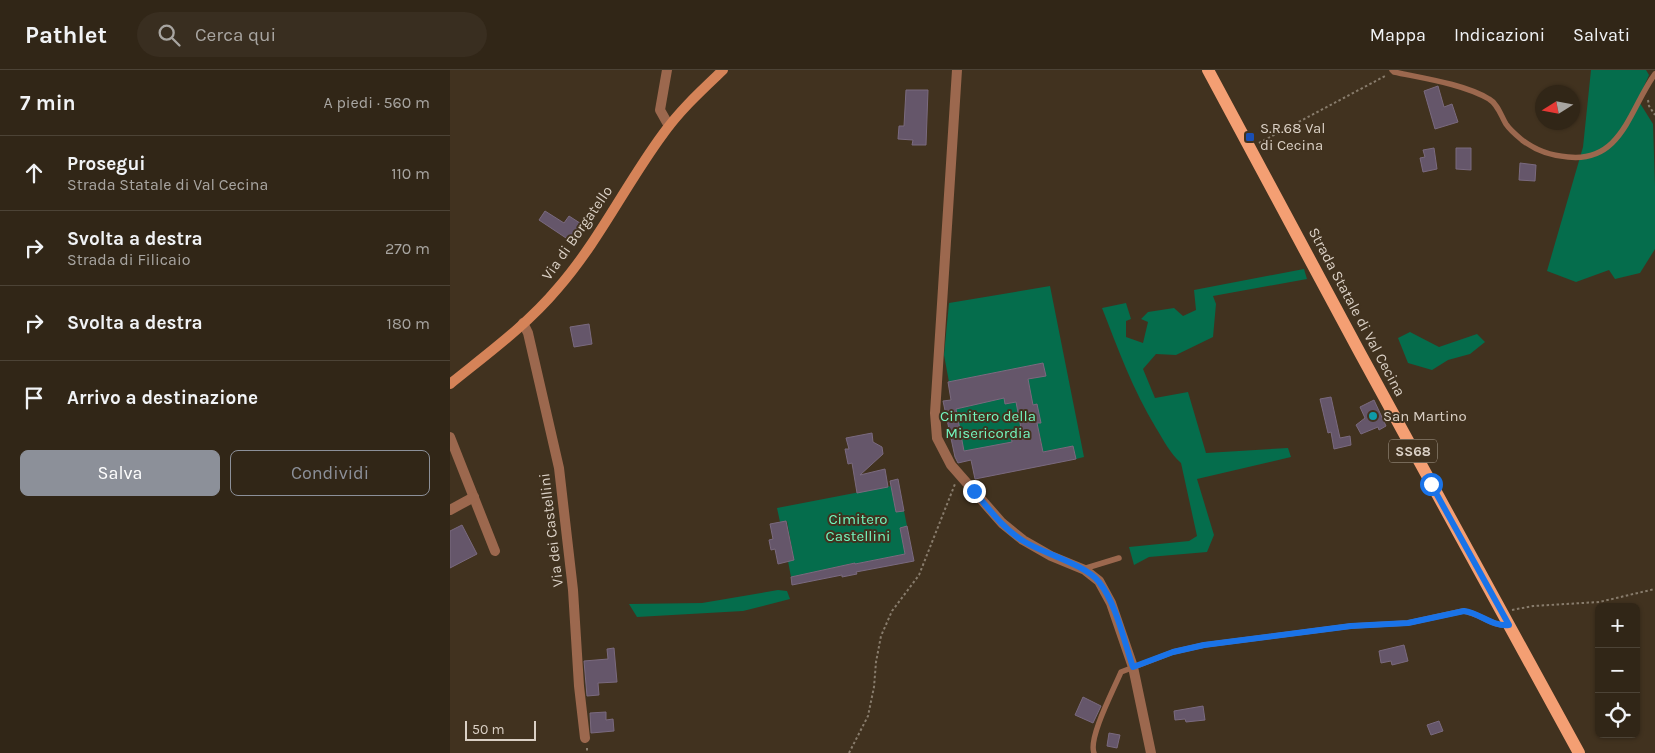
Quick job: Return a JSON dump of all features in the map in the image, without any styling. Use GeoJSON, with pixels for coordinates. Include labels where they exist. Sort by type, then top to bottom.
{"type":"FeatureCollection","features":[{"type":"Feature","properties":{"kind":"main road","name":"Via di Borgatello"},"geometry":{"type":"LineString","coordinates":[[450,384],[524,323],[546,302],[565,280],[669,126],[723,70]]}},
{"type":"Feature","properties":{"kind":"main road","name":"Strada Statale di Val Cecina"},"geometry":{"type":"LineString","coordinates":[[1208,70],[1579,753]]}},
{"type":"Feature","properties":{"kind":"street"},"geometry":{"type":"LineString","coordinates":[[668,70],[660,110],[669,126]]}},
{"type":"Feature","properties":{"kind":"street"},"geometry":{"type":"LineString","coordinates":[[957,70],[935,413],[936,432],[942,450],[951,465],[996,517],[1012,532],[1035,548],[1082,569],[1099,581],[1111,603],[1133,667],[1151,753]]}},
{"type":"Feature","properties":{"kind":"street","name":"Via dei Castellini"},"geometry":{"type":"LineString","coordinates":[[524,323],[528,332],[559,468],[573,590],[579,686],[585,738]]}},
{"type":"Feature","properties":{"kind":"street"},"geometry":{"type":"LineString","coordinates":[[450,437],[495,551]]}},
{"type":"Feature","properties":{"kind":"street"},"geometry":{"type":"LineString","coordinates":[[450,510],[474,496]]}},
{"type":"Feature","properties":{"kind":"lane"},"geometry":{"type":"LineString","coordinates":[[1393,71],[1476,92],[1496,105],[1506,124],[1522,140],[1550,154],[1574,158],[1589,157],[1610,145],[1621,132],[1655,74]]}},
{"type":"Feature","properties":{"kind":"lane"},"geometry":{"type":"LineString","coordinates":[[1082,569],[1119,558]]}},
{"type":"Feature","properties":{"kind":"lane"},"geometry":{"type":"LineString","coordinates":[[1094,753],[1092,749],[1096,730],[1121,672],[1173,652],[1204,645],[1351,626],[1408,623],[1464,611],[1473,612],[1492,623],[1502,626],[1509,625]]}},
{"type":"Feature","properties":{"kind":"path"},"geometry":{"type":"LineString","coordinates":[[1250,148],[1393,71]]}},
{"type":"Feature","properties":{"kind":"path"},"geometry":{"type":"LineString","coordinates":[[1648,84],[1648,102],[1655,115]]}},
{"type":"Feature","properties":{"kind":"path"},"geometry":{"type":"LineString","coordinates":[[849,753],[868,716],[881,636],[892,611],[919,575],[960,475]]}},
{"type":"Feature","properties":{"kind":"path"},"geometry":{"type":"LineString","coordinates":[[1502,614],[1532,606],[1599,602],[1655,589]]}},
{"type":"Feature","properties":{"kind":"green space"},"geometry":{"type":"Polygon","coordinates":[[[1591,70],[1646,70],[1649,75],[1638,100],[1653,124],[1655,249],[1640,273],[1615,279],[1609,270],[1576,282],[1547,271],[1583,147],[1591,70]]]}},
{"type":"Feature","properties":{"kind":"green space"},"geometry":{"type":"Polygon","coordinates":[[[1304,269],[1307,279],[1213,296],[1216,304],[1213,337],[1176,355],[1156,354],[1143,369],[1155,398],[1188,392],[1206,453],[1288,448],[1291,457],[1197,479],[1214,535],[1207,552],[1149,557],[1134,565],[1129,547],[1189,541],[1197,536],[1181,463],[1167,447],[1140,399],[1102,308],[1126,303],[1131,319],[1126,321],[1126,337],[1143,343],[1148,322],[1141,319],[1148,312],[1174,308],[1183,316],[1196,310],[1194,290],[1304,269]]]}},
{"type":"Feature","properties":{"kind":"green space","name":"Cimitero della Misericordia"},"geometry":{"type":"Polygon","coordinates":[[[1050,286],[1084,457],[1076,459],[1073,446],[989,462],[984,477],[979,448],[964,451],[960,433],[950,434],[949,430],[959,428],[956,409],[970,406],[968,396],[951,395],[1045,376],[949,382],[944,355],[949,303],[1050,286]],[[1029,384],[974,404],[1004,398],[1006,404],[1017,402],[1023,434],[1011,436],[1012,442],[985,456],[1042,445],[1037,423],[1040,423],[1036,404],[1033,405],[1029,384]]]}},
{"type":"Feature","properties":{"kind":"green space"},"geometry":{"type":"Polygon","coordinates":[[[1410,332],[1439,347],[1477,334],[1485,342],[1470,354],[1448,360],[1432,370],[1408,363],[1398,338],[1410,332]]]}},
{"type":"Feature","properties":{"kind":"green space","name":"Cimitero Castellini"},"geometry":{"type":"Polygon","coordinates":[[[891,486],[896,512],[904,511],[907,526],[900,528],[905,554],[791,577],[788,561],[794,560],[787,521],[780,522],[777,508],[891,486]]]}},
{"type":"Feature","properties":{"kind":"green space"},"geometry":{"type":"Polygon","coordinates":[[[778,590],[787,591],[790,599],[743,611],[637,617],[629,604],[702,603],[778,590]]]}},
{"type":"Feature","properties":{"kind":"building"},"geometry":{"type":"Polygon","coordinates":[[[1438,86],[1444,107],[1452,104],[1458,122],[1435,129],[1424,91],[1438,86]]]}},
{"type":"Feature","properties":{"kind":"building"},"geometry":{"type":"Polygon","coordinates":[[[906,90],[928,90],[926,145],[912,145],[913,140],[898,139],[899,126],[904,126],[906,90]]]}},
{"type":"Feature","properties":{"kind":"building"},"geometry":{"type":"Polygon","coordinates":[[[1434,148],[1437,169],[1423,172],[1420,158],[1425,157],[1423,150],[1434,148]]]}},
{"type":"Feature","properties":{"kind":"building"},"geometry":{"type":"Polygon","coordinates":[[[1456,148],[1471,148],[1471,170],[1456,169],[1456,148]]]}},
{"type":"Feature","properties":{"kind":"building"},"geometry":{"type":"Polygon","coordinates":[[[1520,163],[1536,165],[1535,181],[1519,180],[1520,163]]]}},
{"type":"Feature","properties":{"kind":"building"},"geometry":{"type":"Polygon","coordinates":[[[545,211],[564,223],[569,216],[583,225],[572,242],[539,220],[545,211]]]}},
{"type":"Feature","properties":{"kind":"building"},"geometry":{"type":"Polygon","coordinates":[[[589,324],[592,344],[574,347],[570,327],[589,324]]]}},
{"type":"Feature","properties":{"kind":"building"},"geometry":{"type":"Polygon","coordinates":[[[1043,363],[1046,376],[1028,379],[1033,405],[1037,404],[1041,423],[1037,423],[1043,452],[1073,446],[1076,459],[975,479],[971,460],[958,463],[955,457],[943,401],[951,400],[948,382],[1043,363]],[[1004,398],[956,409],[964,451],[1012,442],[1011,436],[1022,434],[1016,402],[1005,404],[1004,398]]]}},
{"type":"Feature","properties":{"kind":"building"},"geometry":{"type":"Polygon","coordinates":[[[1331,397],[1340,438],[1350,436],[1351,445],[1334,449],[1331,432],[1328,433],[1320,399],[1331,397]]]}},
{"type":"Feature","properties":{"kind":"building","name":"San Martino"},"geometry":{"type":"Polygon","coordinates":[[[1374,400],[1386,426],[1379,430],[1378,427],[1361,434],[1356,425],[1365,418],[1360,407],[1374,400]]]}},
{"type":"Feature","properties":{"kind":"building"},"geometry":{"type":"Polygon","coordinates":[[[872,433],[873,442],[882,447],[883,454],[860,475],[885,469],[888,487],[857,493],[852,463],[848,464],[845,449],[849,449],[846,438],[872,433]]]}},
{"type":"Feature","properties":{"kind":"building"},"geometry":{"type":"Polygon","coordinates":[[[898,479],[904,511],[896,512],[890,481],[898,479]]]}},
{"type":"Feature","properties":{"kind":"building"},"geometry":{"type":"Polygon","coordinates":[[[786,521],[794,560],[778,564],[775,549],[771,550],[769,540],[773,539],[770,524],[786,521]]]}},
{"type":"Feature","properties":{"kind":"building"},"geometry":{"type":"Polygon","coordinates":[[[462,525],[477,554],[450,568],[450,531],[462,525]]]}},
{"type":"Feature","properties":{"kind":"building"},"geometry":{"type":"Polygon","coordinates":[[[907,526],[914,561],[856,572],[857,574],[842,577],[842,575],[792,585],[791,577],[905,554],[900,528],[907,526]]]}},
{"type":"Feature","properties":{"kind":"building"},"geometry":{"type":"Polygon","coordinates":[[[1404,645],[1408,661],[1392,665],[1391,661],[1381,663],[1379,651],[1404,645]]]}},
{"type":"Feature","properties":{"kind":"building"},"geometry":{"type":"Polygon","coordinates":[[[614,648],[617,682],[598,683],[599,695],[587,696],[584,661],[608,659],[607,649],[614,648]]]}},
{"type":"Feature","properties":{"kind":"building"},"geometry":{"type":"Polygon","coordinates":[[[1083,697],[1101,706],[1093,723],[1075,715],[1083,697]]]}},
{"type":"Feature","properties":{"kind":"building"},"geometry":{"type":"Polygon","coordinates":[[[1203,706],[1205,720],[1186,722],[1185,719],[1175,720],[1174,711],[1203,706]]]}},
{"type":"Feature","properties":{"kind":"building"},"geometry":{"type":"Polygon","coordinates":[[[606,712],[606,720],[613,719],[614,731],[591,733],[590,713],[606,712]]]}},
{"type":"Feature","properties":{"kind":"building"},"geometry":{"type":"Polygon","coordinates":[[[1439,721],[1443,731],[1431,735],[1427,725],[1439,721]]]}},
{"type":"Feature","properties":{"kind":"building"},"geometry":{"type":"Polygon","coordinates":[[[1109,733],[1120,735],[1117,748],[1107,746],[1109,733]]]}},
{"type":"Feature","properties":{"kind":"place","name":"S.R.68 Val di Cecina"},"geometry":{"type":"Point","coordinates":[1250,137]}},
{"type":"Feature","properties":{"kind":"place","name":"San Martino"},"geometry":{"type":"Point","coordinates":[1373,416]}},
{"type":"Feature","properties":{"kind":"route"},"geometry":{"type":"LineString","coordinates":[[974,491],[1002,523],[1023,540],[1051,556],[1085,570],[1099,581],[1111,603],[1133,667],[1173,652],[1204,645],[1351,626],[1408,623],[1464,611],[1473,612],[1492,623],[1502,626],[1509,625],[1431,484]]}}]}
